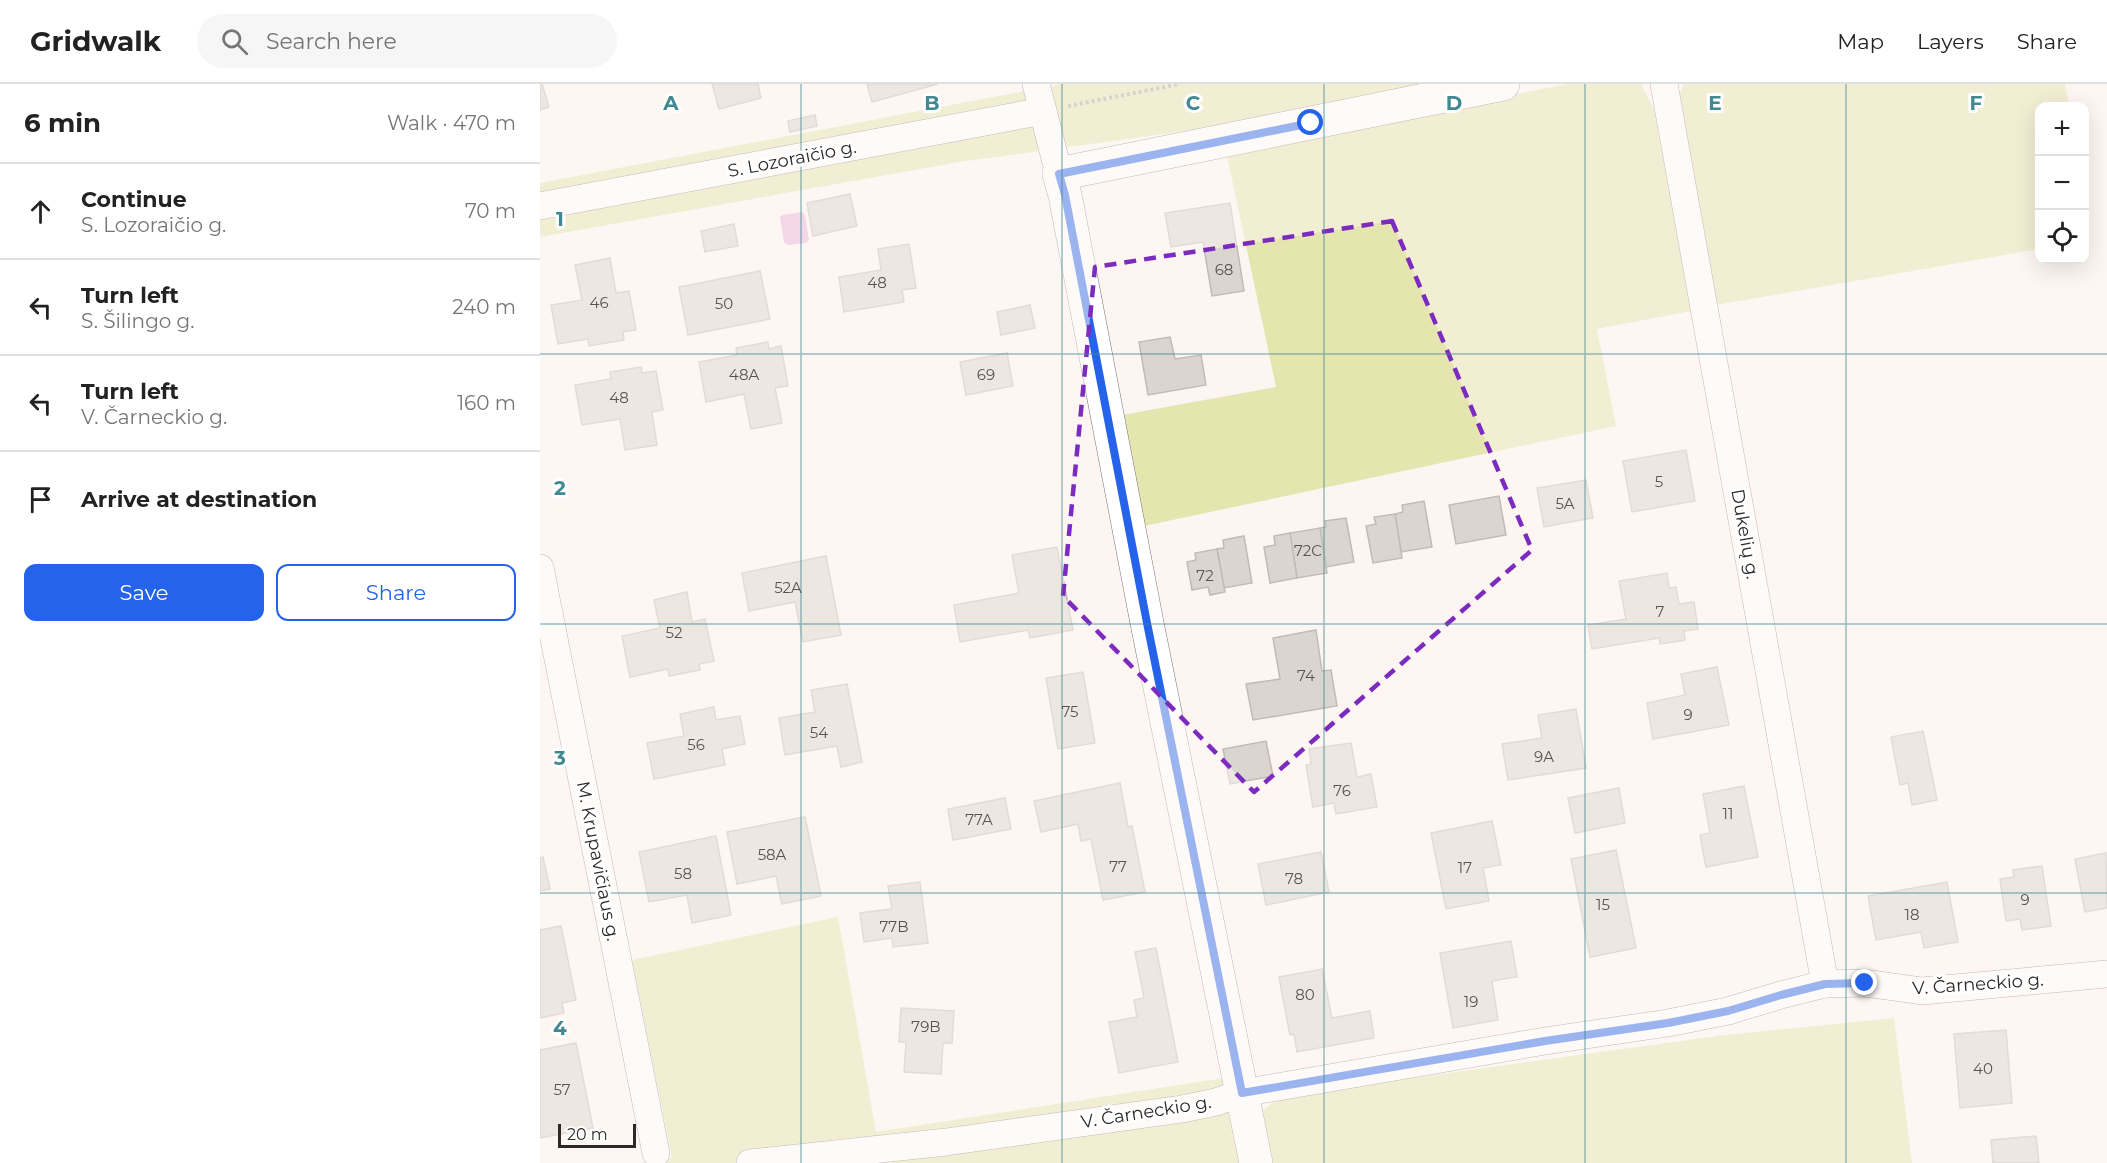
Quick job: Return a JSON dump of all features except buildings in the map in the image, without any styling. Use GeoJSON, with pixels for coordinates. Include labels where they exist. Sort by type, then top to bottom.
{"type":"FeatureCollection","features":[{"type":"Feature","properties":{"kind":"street"},"geometry":{"type":"LineString","coordinates":[[1036,84],[1065,195],[1147,623],[1256,1163]]}},
{"type":"Feature","properties":{"kind":"street"},"geometry":{"type":"LineString","coordinates":[[1059,174],[1503,84]]}},
{"type":"Feature","properties":{"kind":"street","name":"Dukelių g."},"geometry":{"type":"LineString","coordinates":[[1664,84],[1825,984]]}},
{"type":"Feature","properties":{"kind":"street","name":"S. Lozoraičio g."},"geometry":{"type":"LineString","coordinates":[[540,206],[1043,111]]}},
{"type":"Feature","properties":{"kind":"street","name":"M. Krupavičiaus g."},"geometry":{"type":"LineString","coordinates":[[540,568],[657,1153]]}},
{"type":"Feature","properties":{"kind":"street","name":"V. Čarneckio g."},"geometry":{"type":"LineString","coordinates":[[750,1163],[946,1142],[1182,1109],[1216,1102],[1242,1093],[1545,1041],[1668,1023],[1728,1011],[1825,984],[1865,983],[1922,991],[2107,974]]}},
{"type":"Feature","properties":{"kind":"path"},"geometry":{"type":"LineString","coordinates":[[1043,111],[1180,84]]}},
{"type":"Feature","properties":{"kind":"highlighted area"},"geometry":{"type":"Polygon","coordinates":[[[1392,221],[1532,550],[1254,792],[1063,596],[1095,267],[1392,221]]]}},
{"type":"Feature","properties":{"kind":"green space"},"geometry":{"type":"Polygon","coordinates":[[[1062,84],[1442,84],[1221,126],[959,162],[540,237],[540,183],[1062,84]]]}},
{"type":"Feature","properties":{"kind":"green space"},"geometry":{"type":"Polygon","coordinates":[[[1568,84],[1641,84],[1654,109],[1691,311],[1597,329],[1616,426],[1144,526],[1122,415],[1276,387],[1226,151],[1568,84]]]}},
{"type":"Feature","properties":{"kind":"green space"},"geometry":{"type":"Polygon","coordinates":[[[1684,84],[2065,84],[2068,102],[2035,102],[2035,250],[1716,305],[1678,97],[1684,84]]]}},
{"type":"Feature","properties":{"kind":"green space"},"geometry":{"type":"Polygon","coordinates":[[[838,917],[876,1132],[1224,1078],[1241,1163],[640,1163],[672,1158],[632,960],[838,917]]]}},
{"type":"Feature","properties":{"kind":"green space"},"geometry":{"type":"Polygon","coordinates":[[[1894,1018],[1912,1163],[1272,1163],[1261,1112],[1281,1096],[1725,1035],[1894,1018]]]}},
{"type":"Feature","properties":{"kind":"shaded area"},"geometry":{"type":"Polygon","coordinates":[[[802,212],[805,215],[809,240],[806,243],[788,245],[784,242],[780,217],[802,212]]]}},
{"type":"Feature","properties":{"kind":"route"},"geometry":{"type":"LineString","coordinates":[[1311,123],[1059,174],[1242,1093],[1545,1041],[1668,1023],[1728,1011],[1825,984],[1865,983]]}}]}
